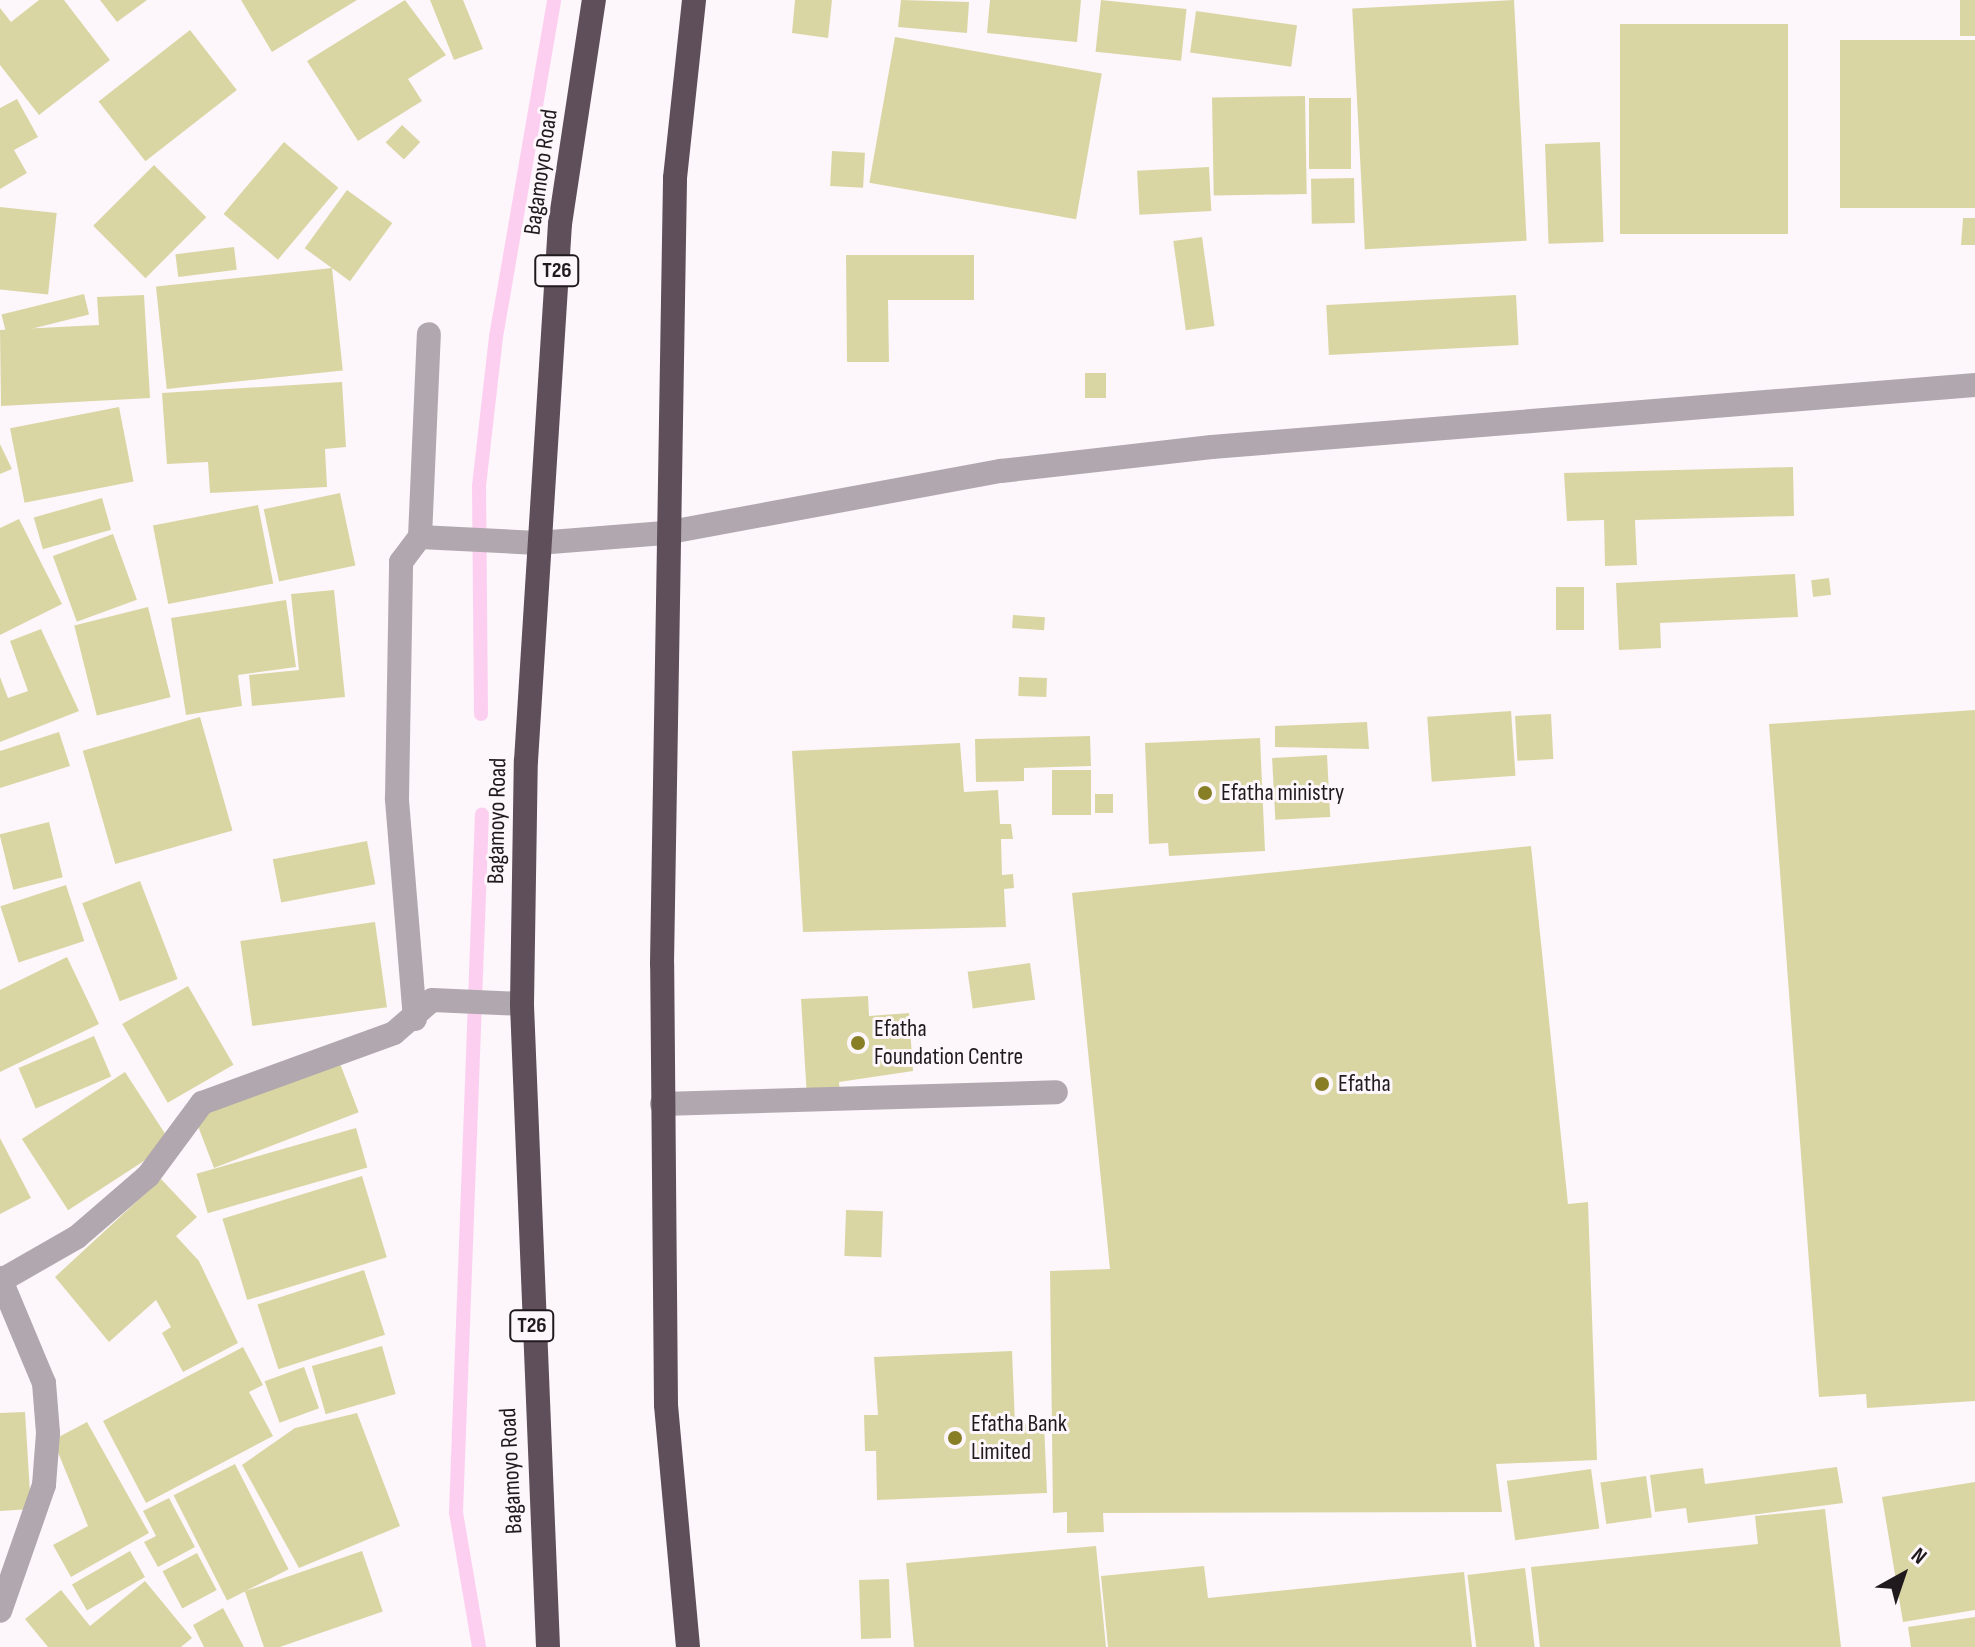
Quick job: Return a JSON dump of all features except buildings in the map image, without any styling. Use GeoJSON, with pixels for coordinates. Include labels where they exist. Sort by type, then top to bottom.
{"type":"FeatureCollection","features":[{"type":"Feature","properties":{"kind":"highway","name":"Bagamoyo Road"},"geometry":{"type":"LineString","coordinates":[[548,1647],[522,1004],[538,543],[560,224],[594,0]]}},
{"type":"Feature","properties":{"kind":"highway"},"geometry":{"type":"LineString","coordinates":[[688,1647],[666,1405],[662,1104],[665,533],[675,178],[694,0]]}},
{"type":"Feature","properties":{"kind":"lane"},"geometry":{"type":"LineString","coordinates":[[415,1019],[397,798],[401,562],[420,537],[429,334]]}},
{"type":"Feature","properties":{"kind":"lane"},"geometry":{"type":"LineString","coordinates":[[420,537],[538,543],[665,533],[1001,471],[1197,449],[1975,385]]}},
{"type":"Feature","properties":{"kind":"lane"},"geometry":{"type":"LineString","coordinates":[[0,1611],[44,1485],[48,1433],[44,1383],[1,1279],[77,1237],[148,1176],[202,1103],[366,1044],[415,1019],[439,1000],[483,998],[522,1004]]}},
{"type":"Feature","properties":{"kind":"lane"},"geometry":{"type":"LineString","coordinates":[[662,1104],[1056,1092]]}},
{"type":"Feature","properties":{"kind":"waterway"},"geometry":{"type":"LineString","coordinates":[[481,714],[479,486],[496,337],[554,0]]}},
{"type":"Feature","properties":{"kind":"waterway"},"geometry":{"type":"LineString","coordinates":[[479,1647],[456,1512],[482,814]]}},
{"type":"Feature","properties":{"kind":"place","name":"Efatha ministry"},"geometry":{"type":"Point","coordinates":[1205,793]}},
{"type":"Feature","properties":{"kind":"place","name":"Efatha Foundation Centre"},"geometry":{"type":"Point","coordinates":[858,1043]}},
{"type":"Feature","properties":{"kind":"place","name":"Efatha"},"geometry":{"type":"Point","coordinates":[1322,1084]}},
{"type":"Feature","properties":{"kind":"place","name":"Efatha Bank Limited"},"geometry":{"type":"Point","coordinates":[955,1438]}}]}
